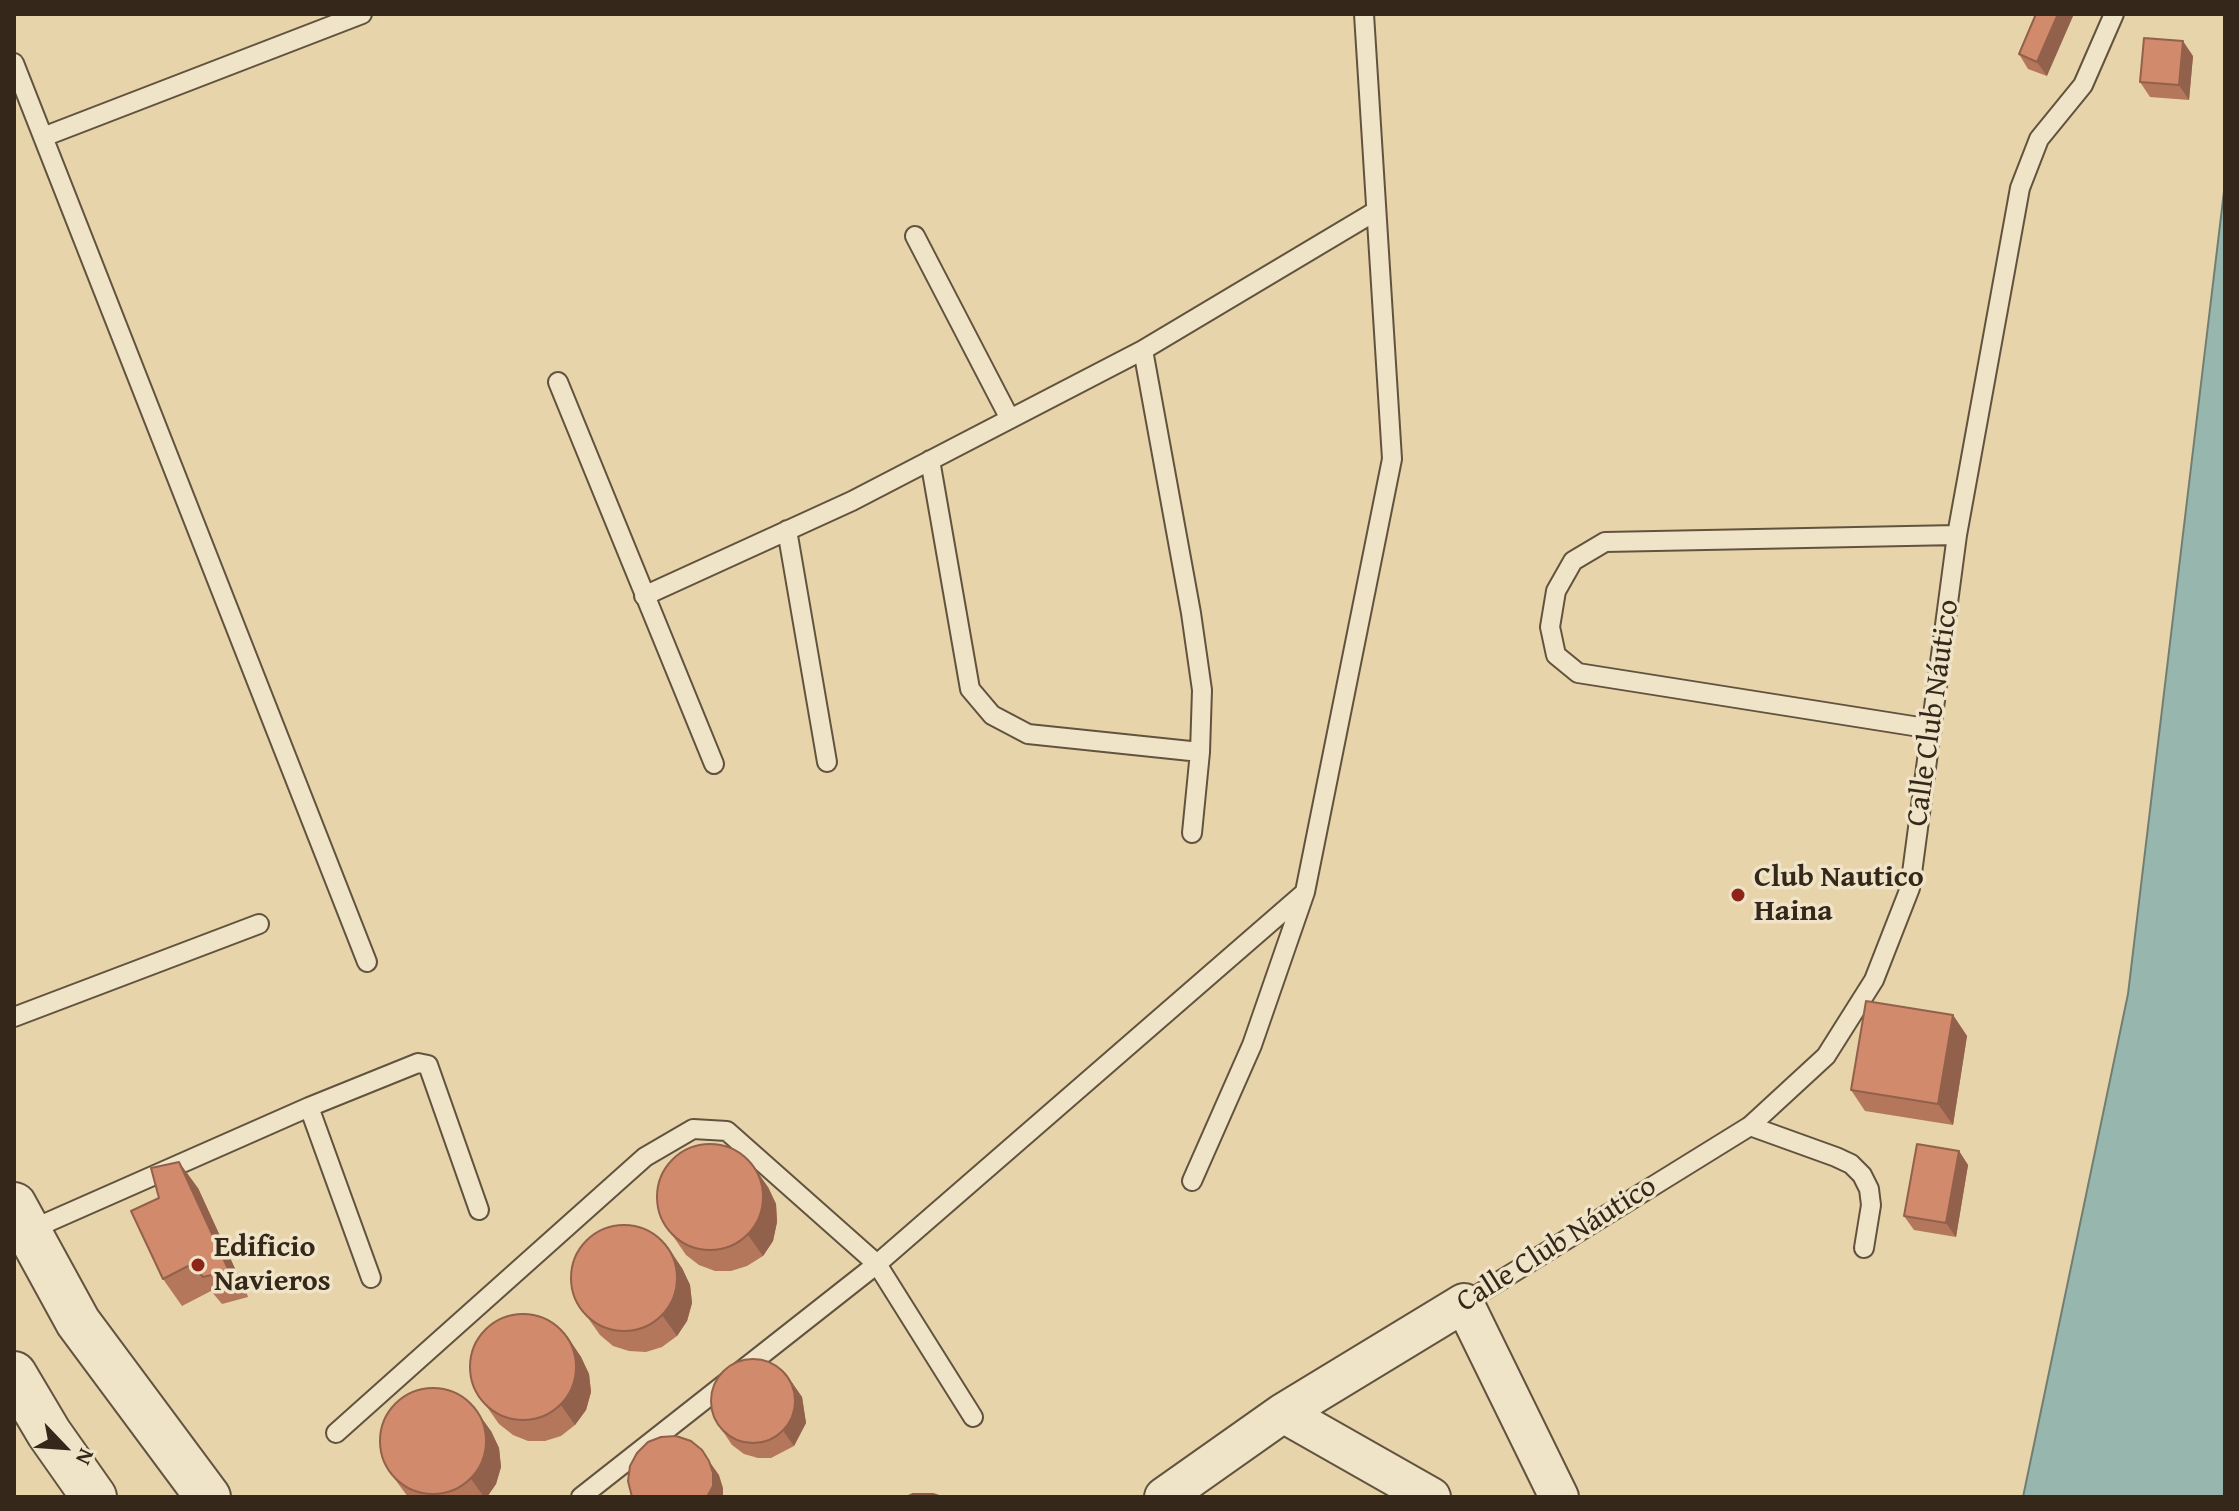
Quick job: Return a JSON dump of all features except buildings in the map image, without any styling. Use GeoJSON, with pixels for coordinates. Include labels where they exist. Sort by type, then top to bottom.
{"type":"FeatureCollection","features":[{"type":"Feature","properties":{"kind":"street"},"geometry":{"type":"LineString","coordinates":[[21,1218],[78,1322],[208,1497]]}},
{"type":"Feature","properties":{"kind":"street"},"geometry":{"type":"LineString","coordinates":[[1464,1303],[1559,1497]]}},
{"type":"Feature","properties":{"kind":"street","name":"Calle Club Náutico"},"geometry":{"type":"LineString","coordinates":[[1164,1497],[1283,1413],[1464,1303]]}},
{"type":"Feature","properties":{"kind":"street"},"geometry":{"type":"LineString","coordinates":[[14,1374],[49,1433],[94,1497]]}},
{"type":"Feature","properties":{"kind":"street"},"geometry":{"type":"LineString","coordinates":[[1283,1413],[1415,1493]]}},
{"type":"Feature","properties":{"kind":"lane"},"geometry":{"type":"LineString","coordinates":[[43,137],[362,14]]}},
{"type":"Feature","properties":{"kind":"lane"},"geometry":{"type":"LineString","coordinates":[[1192,1181],[1252,1045],[1305,892],[1392,459],[1364,14]]}},
{"type":"Feature","properties":{"kind":"lane","name":"Calle Club Náutico"},"geometry":{"type":"LineString","coordinates":[[1464,1303],[1750,1126],[1826,1056],[1874,980],[1910,888],[1957,535],[2020,188],[2039,139],[2083,85],[2114,14]]}},
{"type":"Feature","properties":{"kind":"lane"},"geometry":{"type":"LineString","coordinates":[[14,63],[367,962]]}},
{"type":"Feature","properties":{"kind":"lane"},"geometry":{"type":"LineString","coordinates":[[644,596],[852,501],[1143,350],[1376,211]]}},
{"type":"Feature","properties":{"kind":"lane"},"geometry":{"type":"LineString","coordinates":[[915,236],[1010,419]]}},
{"type":"Feature","properties":{"kind":"lane"},"geometry":{"type":"LineString","coordinates":[[1143,350],[1202,690],[1192,833]]}},
{"type":"Feature","properties":{"kind":"lane"},"geometry":{"type":"LineString","coordinates":[[558,382],[714,764]]}},
{"type":"Feature","properties":{"kind":"lane"},"geometry":{"type":"LineString","coordinates":[[930,460],[970,689],[992,715],[1028,734],[1200,752]]}},
{"type":"Feature","properties":{"kind":"lane"},"geometry":{"type":"LineString","coordinates":[[787,530],[827,762]]}},
{"type":"Feature","properties":{"kind":"lane"},"geometry":{"type":"LineString","coordinates":[[1932,729],[1578,673],[1556,655],[1550,627],[1556,591],[1573,561],[1605,542],[1957,535]]}},
{"type":"Feature","properties":{"kind":"lane"},"geometry":{"type":"LineString","coordinates":[[581,1497],[877,1264],[1305,892]]}},
{"type":"Feature","properties":{"kind":"lane"},"geometry":{"type":"LineString","coordinates":[[14,1017],[259,924]]}},
{"type":"Feature","properties":{"kind":"lane"},"geometry":{"type":"LineString","coordinates":[[21,1218],[418,1063],[428,1065],[479,1210]]}},
{"type":"Feature","properties":{"kind":"lane"},"geometry":{"type":"LineString","coordinates":[[309,1107],[371,1278]]}},
{"type":"Feature","properties":{"kind":"lane"},"geometry":{"type":"LineString","coordinates":[[1750,1126],[1836,1157],[1851,1164],[1862,1175],[1869,1189],[1871,1205],[1864,1248]]}},
{"type":"Feature","properties":{"kind":"lane"},"geometry":{"type":"LineString","coordinates":[[336,1433],[645,1157],[693,1129],[727,1131],[877,1264],[973,1417]]}},
{"type":"Feature","properties":{"kind":"water"},"geometry":{"type":"Polygon","coordinates":[[[2225,183],[2225,1497],[2023,1497],[2128,994],[2225,183]]]}},
{"type":"Feature","properties":{"kind":"place","name":"Club Nautico Haina"},"geometry":{"type":"Point","coordinates":[1738,895]}},
{"type":"Feature","properties":{"kind":"place","name":"Edificio Navieros"},"geometry":{"type":"Point","coordinates":[198,1265]}}]}
